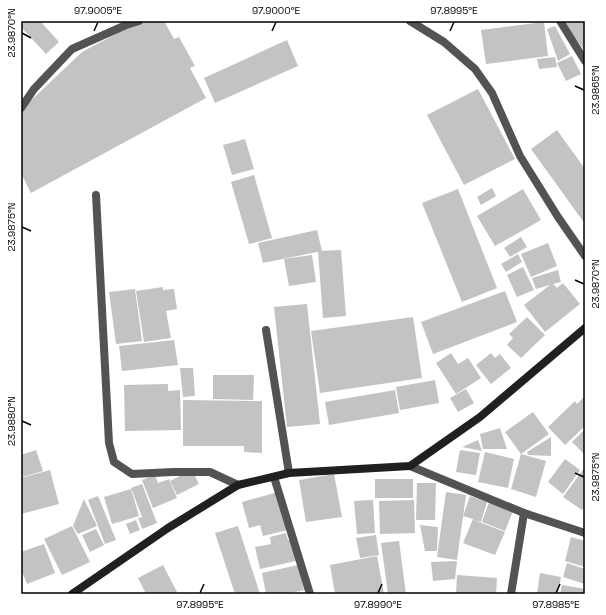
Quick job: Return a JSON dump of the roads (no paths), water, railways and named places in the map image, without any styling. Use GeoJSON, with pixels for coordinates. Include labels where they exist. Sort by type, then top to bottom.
{"type":"FeatureCollection","features":[{"type":"Feature","properties":{"kind":"street"},"geometry":{"type":"LineString","coordinates":[[21,108],[34,89],[72,50],[126,25],[139,21]]}},
{"type":"Feature","properties":{"kind":"street"},"geometry":{"type":"LineString","coordinates":[[410,21],[444,42],[475,69],[492,93],[520,156],[558,217],[585,256]]}},
{"type":"Feature","properties":{"kind":"street"},"geometry":{"type":"LineString","coordinates":[[560,21],[585,60]]}},
{"type":"Feature","properties":{"kind":"street"},"geometry":{"type":"LineString","coordinates":[[96,195],[109,443],[114,462],[132,474],[210,472],[238,485]]}},
{"type":"Feature","properties":{"kind":"street"},"geometry":{"type":"LineString","coordinates":[[410,466],[480,417],[585,328]]}},
{"type":"Feature","properties":{"kind":"street"},"geometry":{"type":"LineString","coordinates":[[266,330],[289,473]]}},
{"type":"Feature","properties":{"kind":"street"},"geometry":{"type":"LineString","coordinates":[[72,594],[168,528],[238,485],[289,473],[410,466],[524,513],[585,533]]}},
{"type":"Feature","properties":{"kind":"street"},"geometry":{"type":"LineString","coordinates":[[274,477],[310,594]]}},
{"type":"Feature","properties":{"kind":"street"},"geometry":{"type":"LineString","coordinates":[[511,594],[524,513]]}}]}
